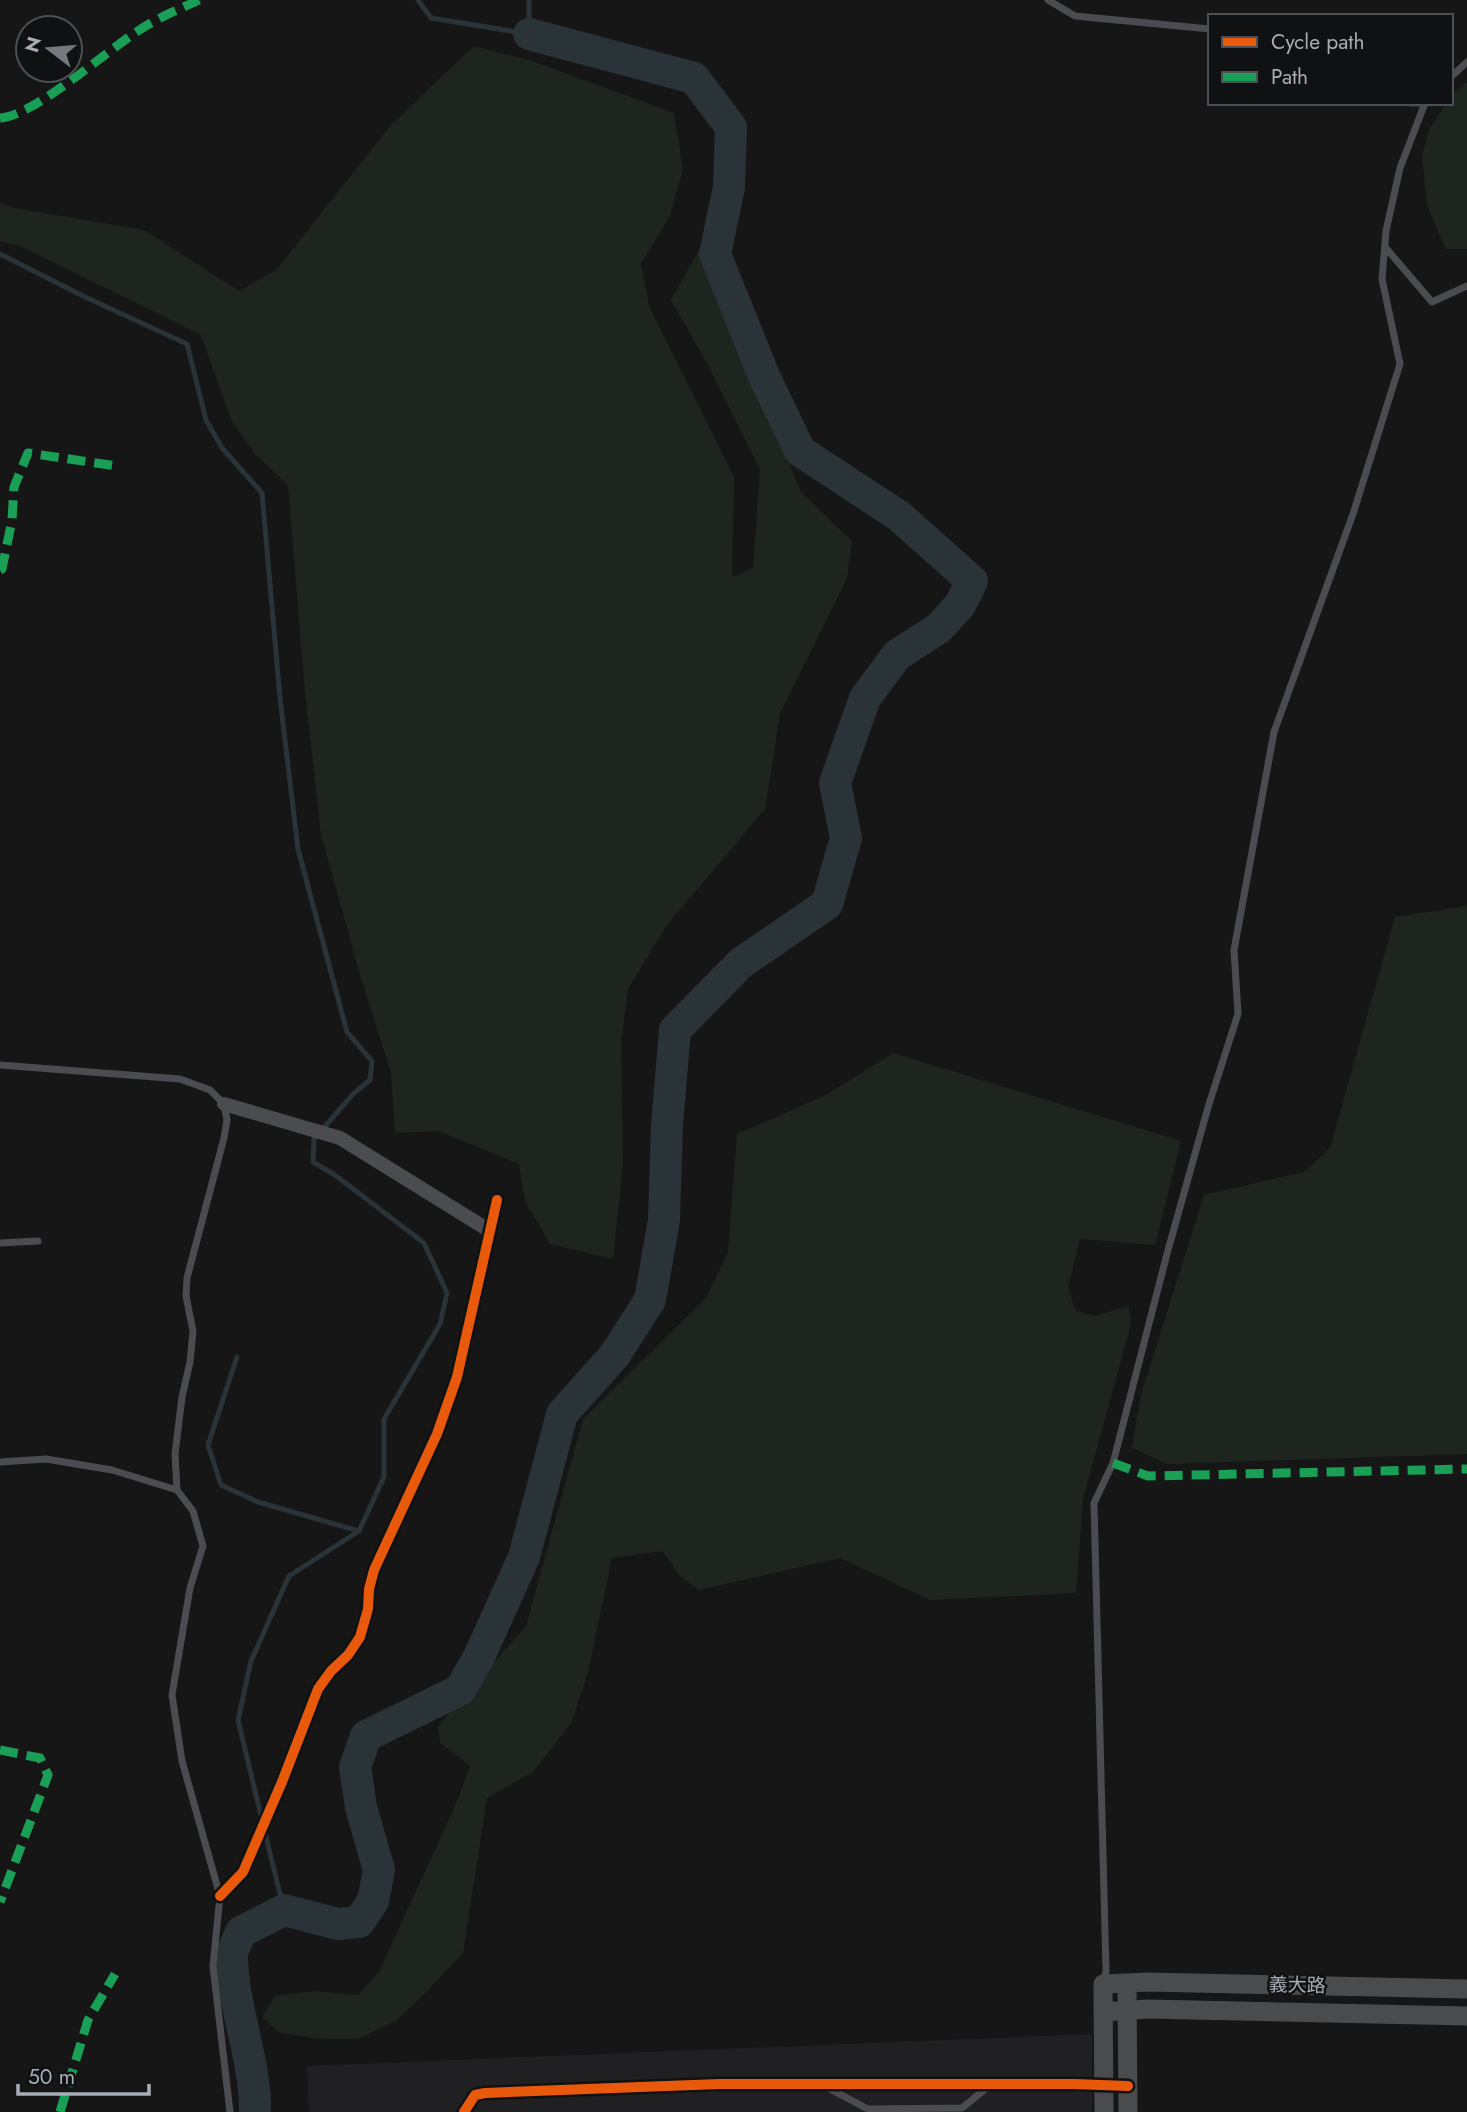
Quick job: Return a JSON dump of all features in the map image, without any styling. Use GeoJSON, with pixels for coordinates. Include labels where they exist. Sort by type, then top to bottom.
{"type":"FeatureCollection","features":[{"type":"Feature","properties":{"kind":"street"},"geometry":{"type":"LineString","coordinates":[[224,1104],[341,1138],[490,1231]]}},
{"type":"Feature","properties":{"kind":"street"},"geometry":{"type":"LineString","coordinates":[[220,1895],[243,1872],[318,1689],[331,1671],[348,1656],[360,1637],[368,1609],[374,1570],[436,1434],[457,1377],[497,1199]]}},
{"type":"Feature","properties":{"kind":"street"},"geometry":{"type":"LineString","coordinates":[[1127,1983],[1128,2112]]}},
{"type":"Feature","properties":{"kind":"street","name":"義大路"},"geometry":{"type":"LineString","coordinates":[[1103,1984],[1467,1989]]}},
{"type":"Feature","properties":{"kind":"street"},"geometry":{"type":"LineString","coordinates":[[1103,1984],[1104,2112]]}},
{"type":"Feature","properties":{"kind":"street","name":"義大路"},"geometry":{"type":"LineString","coordinates":[[1103,2012],[1148,2009],[1467,2016]]}},
{"type":"Feature","properties":{"kind":"street"},"geometry":{"type":"LineString","coordinates":[[464,2112],[475,2095],[485,2093],[719,2084],[1128,2086]]}},
{"type":"Feature","properties":{"kind":"lane"},"geometry":{"type":"LineString","coordinates":[[1048,0],[1075,16],[1208,29]]}},
{"type":"Feature","properties":{"kind":"lane"},"geometry":{"type":"LineString","coordinates":[[1453,75],[1467,62]]}},
{"type":"Feature","properties":{"kind":"lane"},"geometry":{"type":"LineString","coordinates":[[1103,1984],[1106,1958],[1094,1503],[1113,1463],[1168,1250],[1209,1104],[1238,1014],[1234,950],[1274,732],[1353,513],[1400,365],[1382,279],[1386,231],[1400,168],[1423,105]]}},
{"type":"Feature","properties":{"kind":"lane"},"geometry":{"type":"LineString","coordinates":[[1385,247],[1432,302],[1467,286]]}},
{"type":"Feature","properties":{"kind":"lane"},"geometry":{"type":"LineString","coordinates":[[0,1065],[180,1079],[210,1090],[224,1104],[227,1120],[224,1138],[187,1278],[186,1296],[193,1331],[190,1362],[181,1397],[175,1454],[177,1490],[193,1511],[203,1546],[191,1588],[172,1695],[182,1761],[220,1895],[213,1966],[230,2112]]}},
{"type":"Feature","properties":{"kind":"lane"},"geometry":{"type":"LineString","coordinates":[[0,1243],[38,1241]]}},
{"type":"Feature","properties":{"kind":"lane"},"geometry":{"type":"LineString","coordinates":[[0,1462],[46,1459],[113,1470],[177,1490]]}},
{"type":"Feature","properties":{"kind":"lane"},"geometry":{"type":"LineString","coordinates":[[822,2084],[868,2109],[881,2109],[962,2108],[992,2084]]}},
{"type":"Feature","properties":{"kind":"shaded area"},"geometry":{"type":"Polygon","coordinates":[[[474,46],[532,61],[674,113],[683,169],[670,216],[641,264],[649,306],[734,477],[732,577],[753,568],[760,469],[710,369],[671,300],[699,250],[801,492],[852,541],[847,578],[780,714],[765,809],[667,925],[628,989],[621,1044],[623,1164],[613,1259],[550,1244],[525,1201],[519,1164],[438,1131],[395,1133],[391,1073],[360,975],[321,834],[305,693],[288,485],[255,454],[231,420],[201,335],[20,246],[0,241],[0,203],[14,208],[144,230],[239,291],[277,269],[391,125],[474,46]]]}},
{"type":"Feature","properties":{"kind":"shaded area"},"geometry":{"type":"Polygon","coordinates":[[[1467,82],[1467,249],[1446,249],[1427,206],[1422,156],[1429,130],[1445,105],[1453,105],[1453,93],[1467,82]]]}},
{"type":"Feature","properties":{"kind":"shaded area"},"geometry":{"type":"Polygon","coordinates":[[[1467,906],[1467,1454],[1167,1464],[1132,1448],[1140,1398],[1204,1195],[1304,1172],[1330,1148],[1395,917],[1467,906]]]}},
{"type":"Feature","properties":{"kind":"shaded area"},"geometry":{"type":"Polygon","coordinates":[[[893,1053],[1181,1141],[1155,1245],[1080,1239],[1068,1288],[1075,1310],[1094,1316],[1129,1306],[1131,1324],[1083,1499],[1076,1593],[930,1600],[840,1558],[698,1590],[680,1576],[662,1551],[612,1558],[588,1672],[571,1723],[533,1772],[487,1798],[463,1953],[396,2021],[358,2039],[322,2039],[280,2033],[262,2017],[275,1996],[315,1991],[358,1995],[379,1972],[459,1797],[470,1766],[440,1743],[438,1726],[526,1626],[583,1419],[706,1298],[728,1252],[737,1134],[826,1095],[893,1053]]]}},
{"type":"Feature","properties":{"kind":"shaded area"},"geometry":{"type":"Polygon","coordinates":[[[1092,2034],[1092,2112],[309,2112],[307,2066],[1092,2034]]]}},
{"type":"Feature","properties":{"kind":"waterway"},"geometry":{"type":"LineString","coordinates":[[418,0],[431,18],[529,34],[529,0]]}},
{"type":"Feature","properties":{"kind":"waterway"},"geometry":{"type":"LineString","coordinates":[[255,2112],[252,2073],[233,1977],[232,1954],[241,1932],[284,1910],[338,1924],[359,1922],[373,1901],[379,1870],[361,1807],[355,1767],[366,1736],[460,1690],[479,1657],[524,1557],[562,1414],[614,1356],[650,1300],[664,1220],[667,1125],[675,1030],[741,963],[827,904],[846,838],[835,783],[865,698],[897,655],[939,628],[960,605],[972,581],[899,516],[800,451],[764,376],[715,254],[729,187],[731,127],[694,78],[529,34]]}},
{"type":"Feature","properties":{"kind":"waterway"},"geometry":{"type":"LineString","coordinates":[[0,254],[187,344],[206,420],[222,448],[262,493],[280,698],[298,849],[347,1032],[372,1061],[370,1080],[353,1094],[314,1139],[313,1162],[335,1175],[424,1243],[447,1293],[440,1324],[384,1419],[384,1477],[359,1531],[289,1576],[251,1661],[238,1720],[262,1820]]}},
{"type":"Feature","properties":{"kind":"waterway"},"geometry":{"type":"LineString","coordinates":[[237,1357],[208,1445],[221,1485],[258,1502],[359,1531]]}},
{"type":"Feature","properties":{"kind":"waterway"},"geometry":{"type":"LineString","coordinates":[[265,1833],[284,1910]]}},
{"type":"Feature","properties":{"kind":"marked path"},"geometry":{"type":"LineString","coordinates":[[0,118],[32,106],[141,29],[199,0]]}},
{"type":"Feature","properties":{"kind":"marked path"},"geometry":{"type":"LineString","coordinates":[[0,570],[12,520],[14,487],[28,453],[117,466]]}},
{"type":"Feature","properties":{"kind":"marked path"},"geometry":{"type":"LineString","coordinates":[[1113,1463],[1148,1476],[1467,1469]]}},
{"type":"Feature","properties":{"kind":"marked path"},"geometry":{"type":"LineString","coordinates":[[0,1750],[40,1758],[48,1775],[0,1902]]}},
{"type":"Feature","properties":{"kind":"marked path"},"geometry":{"type":"LineString","coordinates":[[60,2112],[88,2020],[115,1974]]}},
{"type":"Feature","properties":{"kind":"cycle path"},"geometry":{"type":"LineString","coordinates":[[220,1896],[243,1872],[318,1689],[360,1637],[368,1609],[374,1570],[437,1434],[457,1377],[497,1200]]}},
{"type":"Feature","properties":{"kind":"cycle path"},"geometry":{"type":"LineString","coordinates":[[464,2112],[475,2095],[485,2093],[719,2084],[1128,2086]]}}]}
